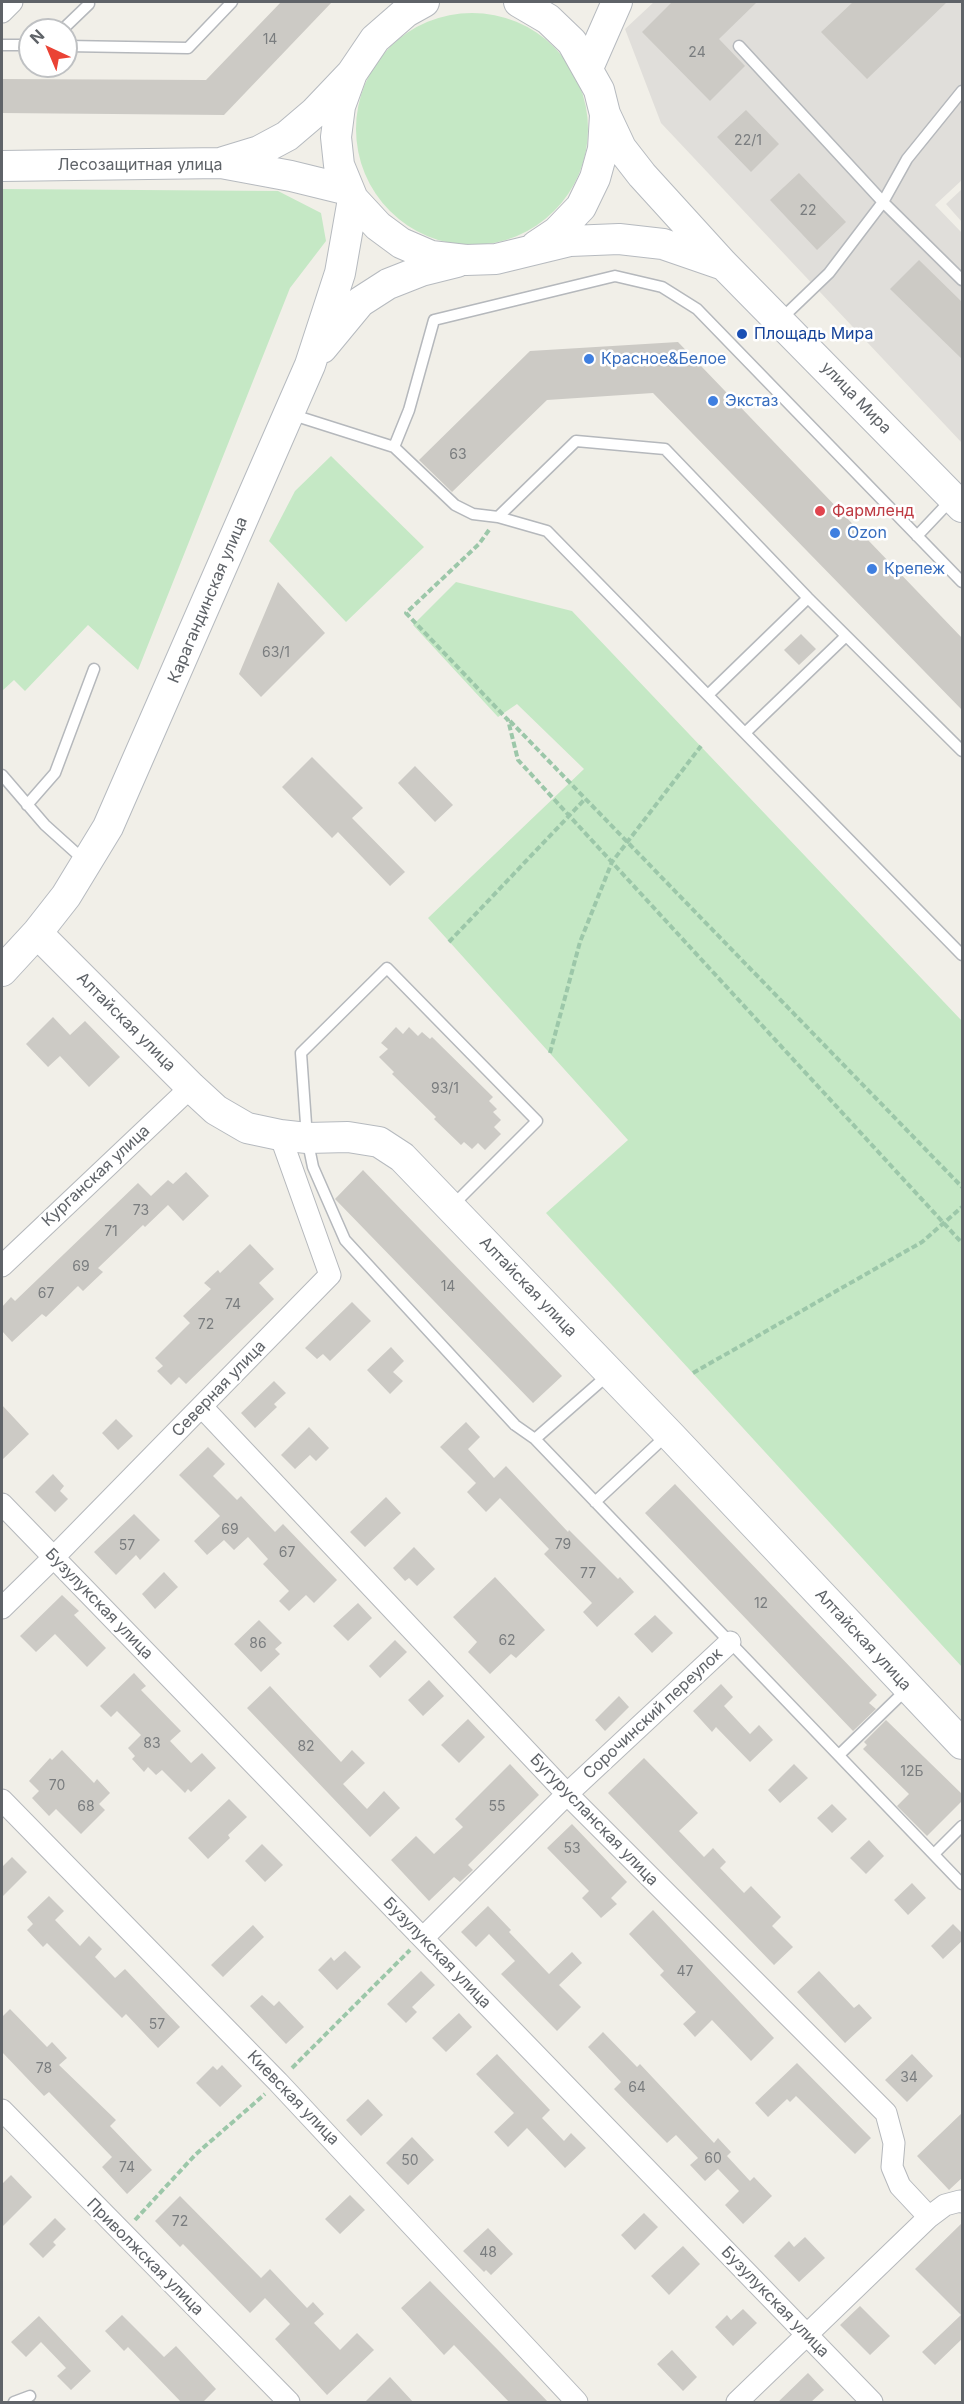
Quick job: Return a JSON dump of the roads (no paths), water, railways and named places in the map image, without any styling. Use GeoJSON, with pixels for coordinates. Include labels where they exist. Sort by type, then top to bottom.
{"type":"FeatureCollection","features":[{"type":"Feature","properties":{"kind":"main road"},"geometry":{"type":"LineString","coordinates":[[519,2],[548,19],[572,42],[599,90],[605,114],[603,149],[595,178],[581,207],[557,232],[529,251]]}},
{"type":"Feature","properties":{"kind":"main road"},"geometry":{"type":"LineString","coordinates":[[588,68],[617,2]]}},
{"type":"Feature","properties":{"kind":"main road"},"geometry":{"type":"LineString","coordinates":[[220,163],[260,151],[287,135],[314,113],[352,73],[375,39],[413,5]]}},
{"type":"Feature","properties":{"kind":"main road"},"geometry":{"type":"LineString","coordinates":[[352,73],[340,106],[336,136],[339,165],[350,194],[378,226],[401,243],[431,256],[466,260],[496,259],[570,242],[619,239],[663,244],[723,264]]}},
{"type":"Feature","properties":{"kind":"main road","name":"улица Мира"},"geometry":{"type":"LineString","coordinates":[[605,114],[621,148],[642,175],[723,264],[958,502]]}},
{"type":"Feature","properties":{"kind":"main road","name":"Лесозащитная улица"},"geometry":{"type":"LineString","coordinates":[[2,166],[220,163],[291,176],[350,194]]}},
{"type":"Feature","properties":{"kind":"main road","name":"Карагандинская улица"},"geometry":{"type":"LineString","coordinates":[[2,971],[37,933],[66,896],[108,827],[310,365],[340,273],[350,194]]}},
{"type":"Feature","properties":{"kind":"main road"},"geometry":{"type":"LineString","coordinates":[[310,365],[360,302],[388,284],[421,271],[466,260]]}},
{"type":"Feature","properties":{"kind":"main road","name":"Алтайская улица"},"geometry":{"type":"LineString","coordinates":[[37,933],[216,1110],[247,1128],[293,1137],[348,1137],[379,1142],[402,1157],[963,1744]]}},
{"type":"Feature","properties":{"kind":"street"},"geometry":{"type":"LineString","coordinates":[[2,12],[12,2]]}},
{"type":"Feature","properties":{"kind":"street","name":"Курганская улица"},"geometry":{"type":"LineString","coordinates":[[2,1266],[191,1087]]}},
{"type":"Feature","properties":{"kind":"street","name":"Северная улица"},"geometry":{"type":"LineString","coordinates":[[2,1608],[330,1275],[293,1137]]}},
{"type":"Feature","properties":{"kind":"street","name":"Бугурусланская улица"},"geometry":{"type":"LineString","coordinates":[[202,1407],[567,1794],[886,2113],[894,2143],[892,2167],[900,2186],[929,2217]]}},
{"type":"Feature","properties":{"kind":"street","name":"Бузулукская улица"},"geometry":{"type":"LineString","coordinates":[[2,1504],[872,2403]]}},
{"type":"Feature","properties":{"kind":"street","name":"Сорочинский переулок"},"geometry":{"type":"LineString","coordinates":[[423,1938],[567,1794],[730,1642]]}},
{"type":"Feature","properties":{"kind":"street","name":"Киевская улица"},"geometry":{"type":"LineString","coordinates":[[2,1800],[278,2082],[577,2403]]}},
{"type":"Feature","properties":{"kind":"street","name":"Приволжская улица"},"geometry":{"type":"LineString","coordinates":[[2,2110],[290,2403]]}},
{"type":"Feature","properties":{"kind":"street"},"geometry":{"type":"LineString","coordinates":[[737,2403],[929,2217],[945,2205],[963,2202]]}},
{"type":"Feature","properties":{"kind":"lane"},"geometry":{"type":"LineString","coordinates":[[78,46],[188,48],[232,2]]}},
{"type":"Feature","properties":{"kind":"lane"},"geometry":{"type":"LineString","coordinates":[[74,18],[89,4]]}},
{"type":"Feature","properties":{"kind":"lane"},"geometry":{"type":"LineString","coordinates":[[2,45],[18,45]]}},
{"type":"Feature","properties":{"kind":"lane"},"geometry":{"type":"LineString","coordinates":[[739,46],[883,202],[963,280]]}},
{"type":"Feature","properties":{"kind":"lane"},"geometry":{"type":"LineString","coordinates":[[780,321],[829,273],[883,202],[907,159],[963,92]]}},
{"type":"Feature","properties":{"kind":"lane"},"geometry":{"type":"LineString","coordinates":[[394,447],[409,410],[434,320],[615,276],[662,287],[697,309],[963,582]]}},
{"type":"Feature","properties":{"kind":"lane"},"geometry":{"type":"LineString","coordinates":[[289,414],[394,447],[455,505],[472,514],[498,517],[547,531],[960,948]]}},
{"type":"Feature","properties":{"kind":"lane"},"geometry":{"type":"LineString","coordinates":[[498,517],[576,441],[665,449],[808,598],[963,751]]}},
{"type":"Feature","properties":{"kind":"lane"},"geometry":{"type":"LineString","coordinates":[[917,536],[958,502]]}},
{"type":"Feature","properties":{"kind":"lane"},"geometry":{"type":"LineString","coordinates":[[709,694],[808,598]]}},
{"type":"Feature","properties":{"kind":"lane"},"geometry":{"type":"LineString","coordinates":[[746,732],[846,636]]}},
{"type":"Feature","properties":{"kind":"lane"},"geometry":{"type":"LineString","coordinates":[[27,805],[55,773],[94,669]]}},
{"type":"Feature","properties":{"kind":"lane"},"geometry":{"type":"LineString","coordinates":[[2,775],[45,825],[87,862]]}},
{"type":"Feature","properties":{"kind":"lane"},"geometry":{"type":"LineString","coordinates":[[451,1207],[537,1121],[387,969],[301,1053],[293,1137],[313,1167],[345,1240],[515,1425],[535,1439],[963,1884]]}},
{"type":"Feature","properties":{"kind":"lane"},"geometry":{"type":"LineString","coordinates":[[535,1439],[610,1373]]}},
{"type":"Feature","properties":{"kind":"lane"},"geometry":{"type":"LineString","coordinates":[[595,1502],[669,1434]]}},
{"type":"Feature","properties":{"kind":"lane"},"geometry":{"type":"LineString","coordinates":[[838,1755],[908,1688]]}},
{"type":"Feature","properties":{"kind":"lane"},"geometry":{"type":"LineString","coordinates":[[934,1854],[963,1826]]}},
{"type":"Feature","properties":{"kind":"lane"},"geometry":{"type":"LineString","coordinates":[[14,2403],[30,2396]]}},
{"type":"Feature","properties":{"kind":"place","name":"Площадь Мира"},"geometry":{"type":"Point","coordinates":[742,334]}},
{"type":"Feature","properties":{"kind":"place","name":"Красное&Белое"},"geometry":{"type":"Point","coordinates":[589,359]}},
{"type":"Feature","properties":{"kind":"place","name":"Экстаз"},"geometry":{"type":"Point","coordinates":[713,401]}},
{"type":"Feature","properties":{"kind":"place","name":"Фармленд"},"geometry":{"type":"Point","coordinates":[820,511]}},
{"type":"Feature","properties":{"kind":"place","name":"Ozon"},"geometry":{"type":"Point","coordinates":[835,533]}},
{"type":"Feature","properties":{"kind":"place","name":"Крепеж"},"geometry":{"type":"Point","coordinates":[872,569]}}]}
